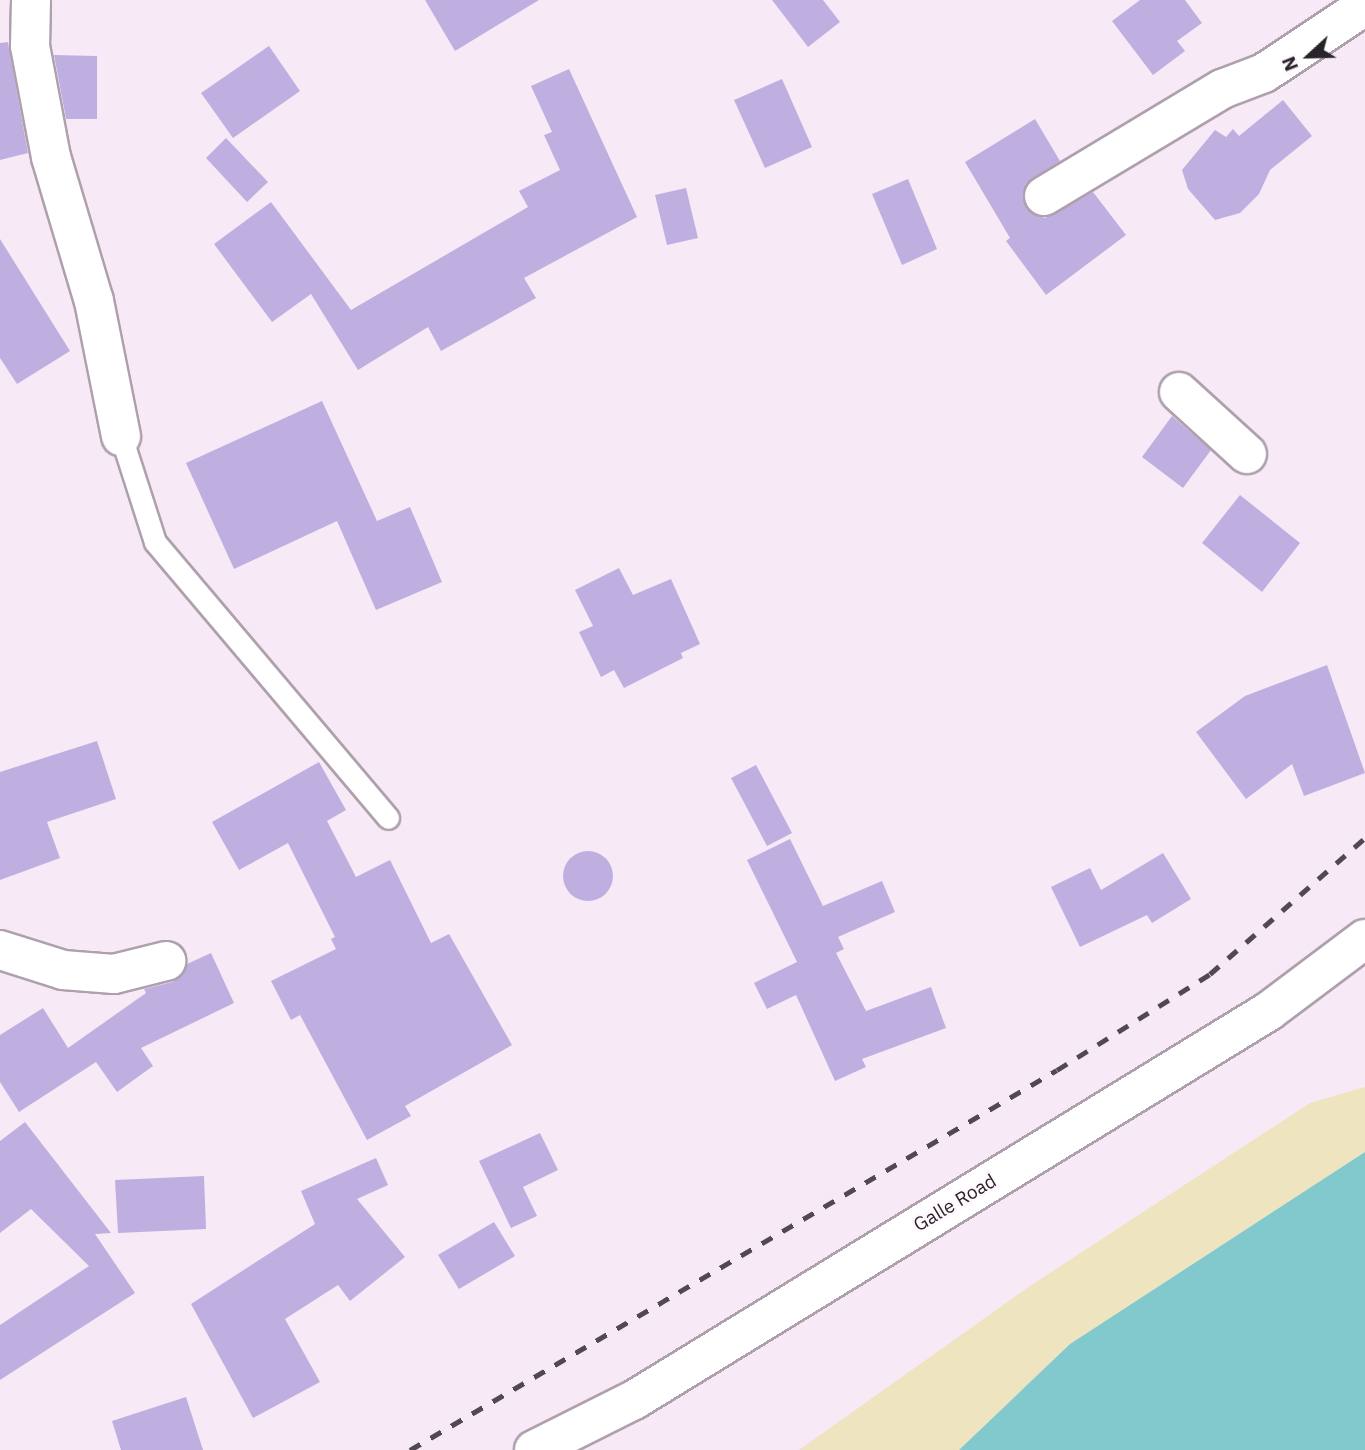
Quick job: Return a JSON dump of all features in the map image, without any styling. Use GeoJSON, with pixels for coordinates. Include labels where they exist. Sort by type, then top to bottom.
{"type":"FeatureCollection","features":[{"type":"Feature","properties":{"kind":"main road"},"geometry":{"type":"LineString","coordinates":[[31,0],[30,46],[51,157],[94,301],[121,436]]}},
{"type":"Feature","properties":{"kind":"main road"},"geometry":{"type":"LineString","coordinates":[[1044,196],[1222,89],[1264,73],[1365,6]]}},
{"type":"Feature","properties":{"kind":"main road"},"geometry":{"type":"LineString","coordinates":[[1179,392],[1247,454]]}},
{"type":"Feature","properties":{"kind":"main road","name":"Galle Road"},"geometry":{"type":"LineString","coordinates":[[534,1450],[634,1399],[1210,1047],[1269,1010],[1365,939]]}},
{"type":"Feature","properties":{"kind":"main road"},"geometry":{"type":"LineString","coordinates":[[0,950],[76,971],[114,974],[166,961]]}},
{"type":"Feature","properties":{"kind":"lane"},"geometry":{"type":"LineString","coordinates":[[121,436],[155,542],[388,818]]}},
{"type":"Feature","properties":{"kind":"sand"},"geometry":{"type":"Polygon","coordinates":[[[1365,1087],[1365,1152],[1070,1344],[959,1450],[799,1450],[1027,1288],[1310,1103],[1365,1087]]]}},
{"type":"Feature","properties":{"kind":"water"},"geometry":{"type":"Polygon","coordinates":[[[1365,1152],[1365,1450],[959,1450],[1070,1344],[1365,1152]]]}},
{"type":"Feature","properties":{"kind":"building"},"geometry":{"type":"Polygon","coordinates":[[[425,0],[539,0],[455,51],[425,0]]]}},
{"type":"Feature","properties":{"kind":"building"},"geometry":{"type":"Polygon","coordinates":[[[772,0],[823,0],[840,22],[808,47],[772,0]]]}},
{"type":"Feature","properties":{"kind":"building"},"geometry":{"type":"Polygon","coordinates":[[[1140,0],[1185,0],[1202,23],[1177,41],[1185,51],[1153,75],[1112,21],[1140,0]]]}},
{"type":"Feature","properties":{"kind":"building"},"geometry":{"type":"Polygon","coordinates":[[[8,42],[28,153],[0,160],[0,43],[8,42]]]}},
{"type":"Feature","properties":{"kind":"building"},"geometry":{"type":"Polygon","coordinates":[[[269,46],[300,91],[233,138],[201,93],[269,46]]]}},
{"type":"Feature","properties":{"kind":"building"},"geometry":{"type":"Polygon","coordinates":[[[54,55],[97,56],[97,119],[66,119],[54,55]]]}},
{"type":"Feature","properties":{"kind":"building"},"geometry":{"type":"Polygon","coordinates":[[[569,69],[637,217],[524,278],[536,298],[441,351],[428,327],[358,370],[311,294],[272,322],[214,244],[271,202],[351,310],[528,207],[519,191],[560,170],[544,135],[552,132],[531,86],[569,69]]]}},
{"type":"Feature","properties":{"kind":"building"},"geometry":{"type":"Polygon","coordinates":[[[782,79],[812,147],[765,168],[734,100],[782,79]]]}},
{"type":"Feature","properties":{"kind":"building"},"geometry":{"type":"Polygon","coordinates":[[[1283,100],[1312,136],[1270,170],[1259,194],[1240,213],[1215,220],[1188,189],[1182,170],[1215,130],[1226,137],[1233,129],[1239,136],[1283,100]]]}},
{"type":"Feature","properties":{"kind":"building"},"geometry":{"type":"Polygon","coordinates":[[[1035,119],[1060,161],[1025,185],[1026,208],[1045,218],[1093,192],[1126,235],[1046,295],[1006,241],[1010,238],[965,162],[1035,119]]]}},
{"type":"Feature","properties":{"kind":"building"},"geometry":{"type":"Polygon","coordinates":[[[226,138],[268,182],[247,202],[206,158],[226,138]]]}},
{"type":"Feature","properties":{"kind":"building"},"geometry":{"type":"Polygon","coordinates":[[[908,179],[937,249],[902,265],[872,194],[908,179]]]}},
{"type":"Feature","properties":{"kind":"building"},"geometry":{"type":"Polygon","coordinates":[[[686,188],[698,238],[667,245],[655,195],[686,188]]]}},
{"type":"Feature","properties":{"kind":"building"},"geometry":{"type":"Polygon","coordinates":[[[0,239],[70,351],[17,384],[0,358],[0,239]]]}},
{"type":"Feature","properties":{"kind":"building"},"geometry":{"type":"Polygon","coordinates":[[[322,401],[377,521],[410,507],[442,582],[376,610],[337,521],[234,569],[186,463],[322,401]]]}},
{"type":"Feature","properties":{"kind":"building"},"geometry":{"type":"Polygon","coordinates":[[[1172,416],[1211,450],[1183,488],[1142,457],[1172,416]]]}},
{"type":"Feature","properties":{"kind":"building"},"geometry":{"type":"Polygon","coordinates":[[[1240,495],[1300,543],[1262,592],[1202,543],[1240,495]]]}},
{"type":"Feature","properties":{"kind":"building"},"geometry":{"type":"Polygon","coordinates":[[[619,568],[633,595],[671,579],[700,644],[681,653],[683,658],[624,688],[614,670],[601,677],[579,632],[593,626],[575,590],[619,568]]]}},
{"type":"Feature","properties":{"kind":"building"},"geometry":{"type":"Polygon","coordinates":[[[1327,665],[1365,773],[1304,796],[1292,764],[1246,799],[1196,732],[1245,696],[1327,665]]]}},
{"type":"Feature","properties":{"kind":"building"},"geometry":{"type":"Polygon","coordinates":[[[97,741],[116,799],[47,822],[60,858],[0,880],[0,772],[97,741]]]}},
{"type":"Feature","properties":{"kind":"building"},"geometry":{"type":"Polygon","coordinates":[[[319,762],[346,810],[327,821],[356,877],[390,860],[431,943],[449,934],[512,1045],[405,1106],[411,1116],[367,1140],[300,1015],[291,1020],[271,981],[336,949],[331,939],[335,937],[288,843],[239,870],[212,822],[319,762]]]}},
{"type":"Feature","properties":{"kind":"building"},"geometry":{"type":"Polygon","coordinates":[[[756,765],[792,833],[767,846],[731,778],[756,765]]]}},
{"type":"Feature","properties":{"kind":"building"},"geometry":{"type":"Polygon","coordinates":[[[790,839],[823,906],[882,881],[895,912],[838,937],[844,949],[836,953],[866,1011],[931,987],[946,1028],[862,1059],[866,1067],[835,1081],[796,995],[767,1009],[754,983],[797,962],[747,860],[790,839]]]}},
{"type":"Feature","properties":{"kind":"building"},"geometry":{"type":"Polygon","coordinates":[[[588,851],[606,858],[613,876],[606,894],[588,901],[570,894],[563,876],[570,858],[588,851]]]}},
{"type":"Feature","properties":{"kind":"building"},"geometry":{"type":"Polygon","coordinates":[[[1163,853],[1191,899],[1152,923],[1147,915],[1080,947],[1051,887],[1090,868],[1101,890],[1163,853]]]}},
{"type":"Feature","properties":{"kind":"building"},"geometry":{"type":"Polygon","coordinates":[[[211,953],[234,1003],[141,1048],[153,1066],[117,1092],[96,1062],[19,1112],[0,1082],[0,1035],[43,1008],[68,1048],[146,993],[144,989],[172,982],[182,976],[187,964],[211,953]]]}},
{"type":"Feature","properties":{"kind":"building"},"geometry":{"type":"Polygon","coordinates":[[[25,1122],[111,1233],[95,1234],[135,1293],[0,1380],[0,1325],[89,1266],[31,1209],[0,1233],[0,1141],[25,1122]]]}},
{"type":"Feature","properties":{"kind":"building"},"geometry":{"type":"Polygon","coordinates":[[[540,1133],[558,1170],[523,1187],[537,1216],[511,1228],[479,1161],[540,1133]]]}},
{"type":"Feature","properties":{"kind":"building"},"geometry":{"type":"Polygon","coordinates":[[[376,1158],[388,1185],[357,1199],[405,1257],[350,1301],[338,1285],[285,1319],[320,1382],[253,1418],[191,1304],[315,1224],[301,1191],[376,1158]]]}},
{"type":"Feature","properties":{"kind":"building"},"geometry":{"type":"Polygon","coordinates":[[[204,1176],[206,1229],[118,1233],[115,1180],[204,1176]]]}},
{"type":"Feature","properties":{"kind":"building"},"geometry":{"type":"Polygon","coordinates":[[[494,1222],[515,1256],[459,1289],[438,1255],[494,1222]]]}},
{"type":"Feature","properties":{"kind":"building"},"geometry":{"type":"Polygon","coordinates":[[[186,1397],[203,1450],[121,1450],[112,1421],[186,1397]]]}},
{"type":"Feature","properties":{"kind":"railway"},"geometry":{"type":"LineString","coordinates":[[410,1450],[1057,1070],[1210,974],[1365,838]]}}]}
